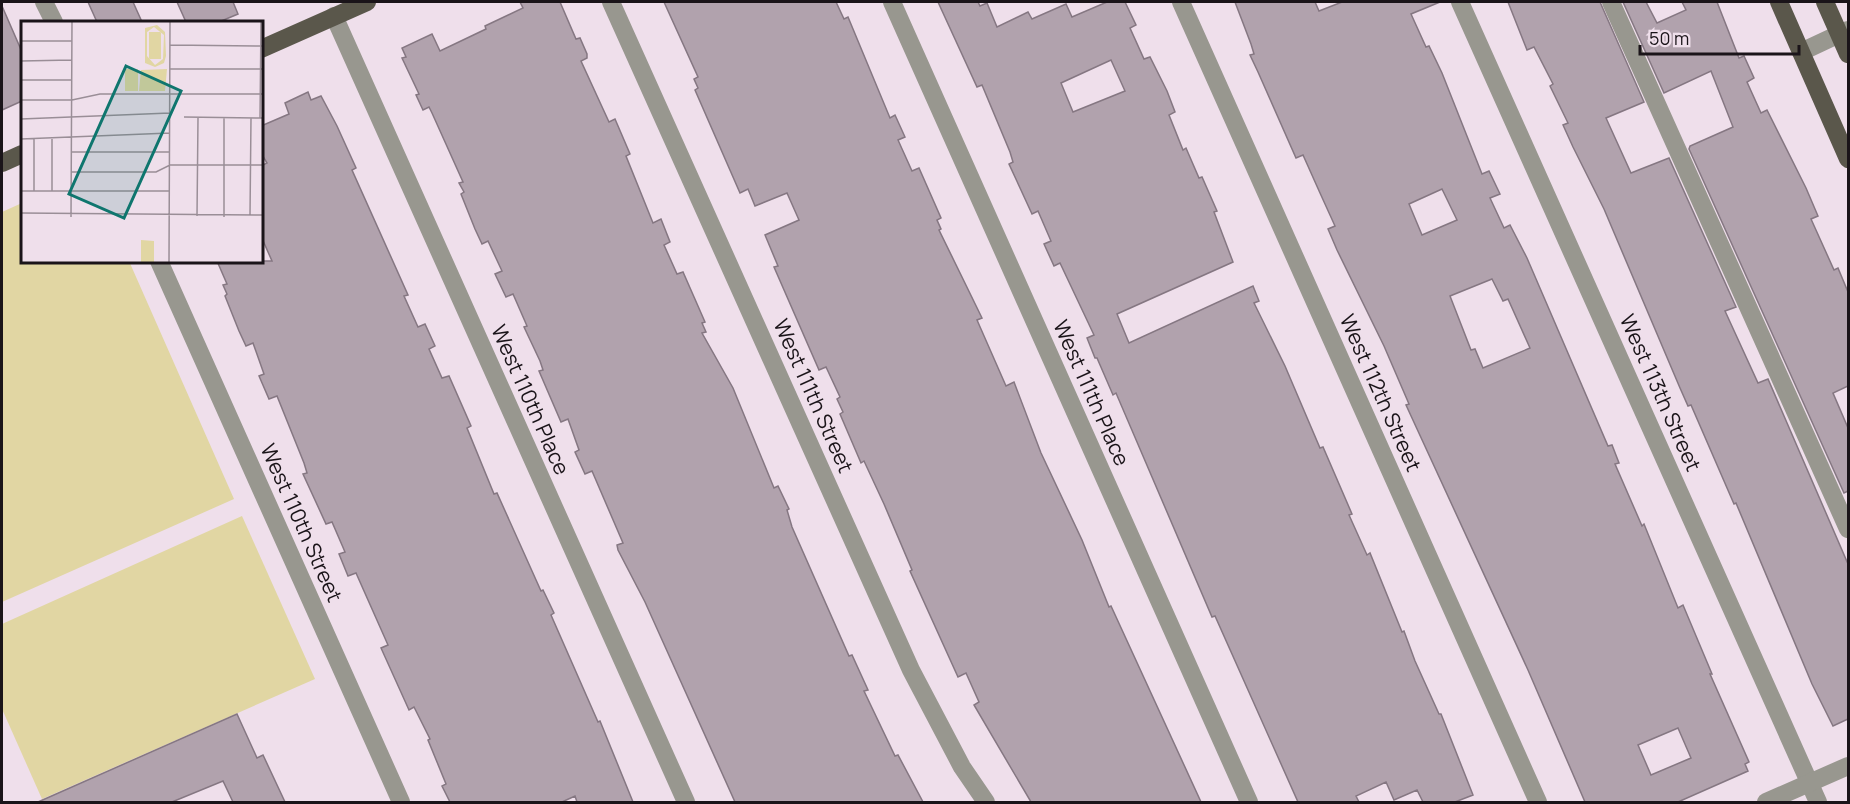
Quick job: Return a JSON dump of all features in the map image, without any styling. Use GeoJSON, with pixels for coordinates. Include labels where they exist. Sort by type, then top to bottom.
{"type":"FeatureCollection","features":[{"type":"Feature","properties":{"kind":"main road"},"geometry":{"type":"LineString","coordinates":[[262,49],[367,2]]}},
{"type":"Feature","properties":{"kind":"main road"},"geometry":{"type":"LineString","coordinates":[[1779,2],[1848,159]]}},
{"type":"Feature","properties":{"kind":"main road"},"geometry":{"type":"LineString","coordinates":[[1825,2],[1844,32],[1848,54]]}},
{"type":"Feature","properties":{"kind":"main road"},"geometry":{"type":"LineString","coordinates":[[2,163],[21,154]]}},
{"type":"Feature","properties":{"kind":"street"},"geometry":{"type":"LineString","coordinates":[[44,2],[54,21]]}},
{"type":"Feature","properties":{"kind":"street","name":"West 111th Street"},"geometry":{"type":"LineString","coordinates":[[611,2],[911,669],[962,767],[986,802]]}},
{"type":"Feature","properties":{"kind":"street","name":"West 111th Place"},"geometry":{"type":"LineString","coordinates":[[892,2],[1249,802]]}},
{"type":"Feature","properties":{"kind":"street","name":"West 112th Street"},"geometry":{"type":"LineString","coordinates":[[1181,2],[1539,802]]}},
{"type":"Feature","properties":{"kind":"street","name":"West 113th Street"},"geometry":{"type":"LineString","coordinates":[[1460,2],[1818,802]]}},
{"type":"Feature","properties":{"kind":"street"},"geometry":{"type":"LineString","coordinates":[[1611,2],[1848,529]]}},
{"type":"Feature","properties":{"kind":"street","name":"West 110th Place"},"geometry":{"type":"LineString","coordinates":[[334,16],[686,802]]}},
{"type":"Feature","properties":{"kind":"street"},"geometry":{"type":"LineString","coordinates":[[1801,52],[1844,32]]}},
{"type":"Feature","properties":{"kind":"street","name":"West 110th Street"},"geometry":{"type":"LineString","coordinates":[[159,262],[400,802]]}},
{"type":"Feature","properties":{"kind":"street"},"geometry":{"type":"LineString","coordinates":[[1766,802],[1848,766]]}},
{"type":"Feature","properties":{"kind":"shaded area"},"geometry":{"type":"Polygon","coordinates":[[[21,203],[21,262],[129,262],[234,499],[2,602],[2,212],[21,203]]]}},
{"type":"Feature","properties":{"kind":"shaded area"},"geometry":{"type":"Polygon","coordinates":[[[242,516],[315,679],[42,799],[2,709],[2,624],[242,516]]]}},
{"type":"Feature","properties":{"kind":"building"},"geometry":{"type":"Polygon","coordinates":[[[88,2],[133,2],[142,21],[97,21],[88,2]]]}},
{"type":"Feature","properties":{"kind":"building"},"geometry":{"type":"Polygon","coordinates":[[[177,2],[233,2],[238,14],[221,21],[186,21],[177,2]]]}},
{"type":"Feature","properties":{"kind":"building"},"geometry":{"type":"Polygon","coordinates":[[[520,2],[560,2],[576,39],[580,38],[587,54],[587,58],[581,61],[609,122],[615,119],[630,154],[626,156],[653,223],[661,219],[670,242],[664,245],[677,274],[683,272],[705,322],[702,323],[706,332],[702,333],[733,388],[774,488],[778,486],[789,509],[787,510],[792,527],[849,656],[852,655],[868,690],[864,691],[895,756],[898,755],[923,802],[735,802],[645,602],[618,550],[617,545],[623,543],[592,471],[585,474],[575,452],[579,450],[568,419],[561,422],[539,371],[543,370],[540,361],[524,327],[527,326],[513,294],[506,297],[495,274],[502,271],[488,241],[482,244],[475,229],[461,194],[464,192],[459,183],[463,182],[429,107],[423,110],[416,95],[419,94],[402,58],[406,57],[402,48],[432,34],[440,51],[523,8],[520,2]]]}},
{"type":"Feature","properties":{"kind":"building"},"geometry":{"type":"Polygon","coordinates":[[[664,2],[836,2],[844,19],[848,17],[890,118],[895,115],[905,137],[898,140],[912,171],[919,168],[941,218],[937,220],[941,229],[939,230],[982,318],[977,320],[1006,386],[1014,382],[1041,453],[1082,540],[1109,607],[1111,606],[1201,802],[1031,802],[974,705],[979,702],[966,673],[958,677],[910,571],[912,570],[884,504],[864,461],[861,463],[840,414],[843,412],[837,399],[840,397],[826,367],[819,370],[774,267],[778,266],[765,235],[799,220],[787,193],[755,206],[748,189],[740,193],[695,90],[698,88],[694,79],[698,77],[664,2]]]}},
{"type":"Feature","properties":{"kind":"building"},"geometry":{"type":"Polygon","coordinates":[[[938,2],[978,2],[980,6],[987,3],[997,27],[1028,12],[1032,19],[1066,4],[1072,17],[1107,2],[1125,2],[1136,25],[1130,28],[1144,59],[1150,57],[1167,91],[1175,112],[1169,115],[1183,150],[1186,148],[1217,211],[1214,212],[1233,262],[1117,314],[1129,343],[1253,286],[1259,301],[1254,303],[1285,366],[1320,448],[1323,447],[1352,514],[1349,515],[1367,555],[1370,553],[1402,632],[1404,631],[1415,661],[1441,714],[1473,795],[1455,802],[1423,802],[1417,790],[1394,800],[1386,782],[1356,796],[1359,802],[1298,802],[1215,616],[1212,617],[1116,393],[1113,395],[1095,358],[1087,338],[1094,335],[1060,263],[1054,266],[1044,244],[1051,241],[1038,211],[1032,214],[1009,164],[1013,162],[1010,152],[982,85],[977,87],[938,2]],[[1111,60],[1061,83],[1073,112],[1125,91],[1111,60]]]}},
{"type":"Feature","properties":{"kind":"building"},"geometry":{"type":"Polygon","coordinates":[[[1235,2],[1315,2],[1319,11],[1342,2],[1440,2],[1411,14],[1426,47],[1429,46],[1442,73],[1482,174],[1489,171],[1500,194],[1490,198],[1504,228],[1510,225],[1527,258],[1608,446],[1612,445],[1619,463],[1615,464],[1642,526],[1644,524],[1678,608],[1683,605],[1712,674],[1710,674],[1749,762],[1745,764],[1748,771],[1678,802],[1585,802],[1528,670],[1406,405],[1409,404],[1384,346],[1337,250],[1328,229],[1335,226],[1303,155],[1296,158],[1250,55],[1254,54],[1235,2]],[[1442,189],[1409,204],[1422,235],[1457,220],[1442,189]],[[1492,279],[1450,296],[1471,350],[1475,349],[1483,368],[1530,348],[1508,299],[1503,301],[1492,279]],[[1678,728],[1638,745],[1651,775],[1691,758],[1678,728]]]}},
{"type":"Feature","properties":{"kind":"building"},"geometry":{"type":"Polygon","coordinates":[[[1508,2],[1600,2],[1644,102],[1606,118],[1631,173],[1669,158],[1736,307],[1725,311],[1758,383],[1768,379],[1848,564],[1848,719],[1833,726],[1812,684],[1736,503],[1734,504],[1691,405],[1688,406],[1680,388],[1604,209],[1563,125],[1568,123],[1550,86],[1553,84],[1534,47],[1527,50],[1508,2]]]}},
{"type":"Feature","properties":{"kind":"building"},"geometry":{"type":"Polygon","coordinates":[[[1623,2],[1646,2],[1657,23],[1686,10],[1682,2],[1717,2],[1739,58],[1744,56],[1754,78],[1747,82],[1761,113],[1767,110],[1806,188],[1818,216],[1811,219],[1834,270],[1838,268],[1848,292],[1848,386],[1833,393],[1848,428],[1848,491],[1844,493],[1689,149],[1690,146],[1733,127],[1711,71],[1664,93],[1623,2]]]}},
{"type":"Feature","properties":{"kind":"building"},"geometry":{"type":"Polygon","coordinates":[[[2,6],[21,50],[21,101],[2,110],[2,6]]]}},
{"type":"Feature","properties":{"kind":"building"},"geometry":{"type":"Polygon","coordinates":[[[308,92],[311,100],[321,96],[337,126],[356,168],[352,170],[408,295],[404,296],[418,327],[425,324],[435,346],[429,349],[442,378],[449,376],[471,426],[467,428],[494,494],[497,493],[541,591],[543,590],[554,613],[551,615],[598,722],[600,721],[633,802],[577,802],[575,796],[562,802],[450,802],[442,786],[446,784],[428,740],[430,739],[414,707],[409,710],[381,648],[388,645],[356,573],[348,576],[339,554],[345,552],[332,522],[326,524],[303,474],[307,473],[304,463],[277,396],[269,399],[259,376],[264,374],[253,343],[246,346],[225,296],[227,294],[223,285],[227,284],[217,262],[272,261],[262,238],[262,166],[267,163],[262,155],[262,126],[289,114],[285,103],[308,92]]]}},
{"type":"Feature","properties":{"kind":"building"},"geometry":{"type":"Polygon","coordinates":[[[237,714],[257,758],[263,755],[285,802],[233,802],[223,781],[172,802],[38,802],[237,714]]]}}]}
